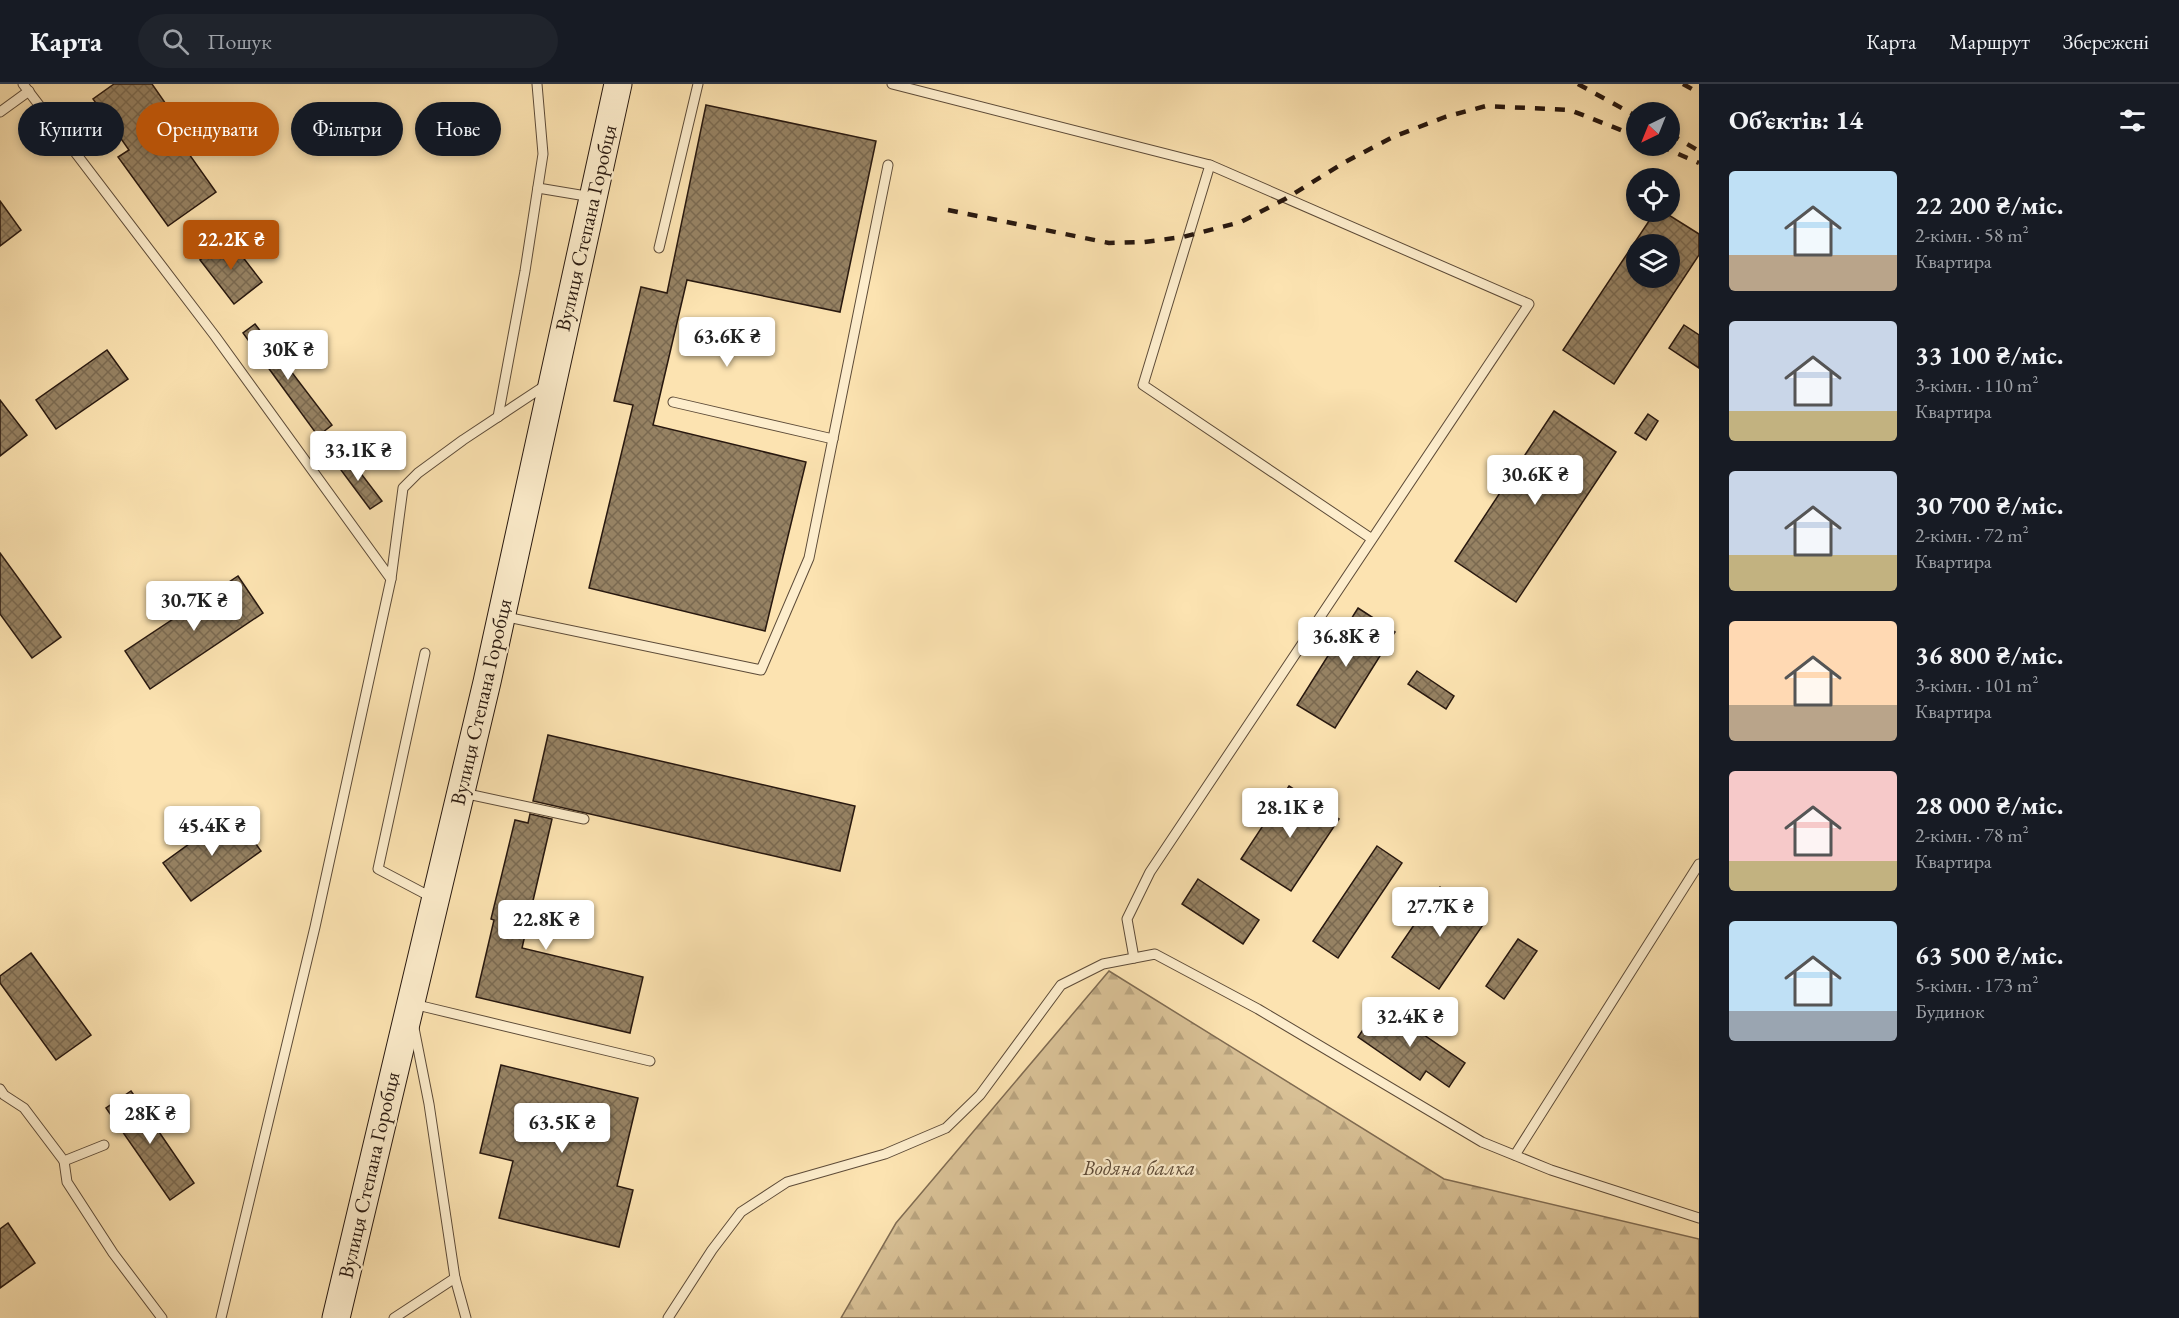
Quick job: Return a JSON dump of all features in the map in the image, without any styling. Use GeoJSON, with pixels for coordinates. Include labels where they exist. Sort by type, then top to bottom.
{"type":"FeatureCollection","features":[{"type":"Feature","properties":{"kind":"main road","name":"Вулиця Степана Горобця"},"geometry":{"type":"LineString","coordinates":[[336,1318],[501,616],[618,84]]}},
{"type":"Feature","properties":{"kind":"lane"},"geometry":{"type":"LineString","coordinates":[[498,417],[543,154],[537,84]]}},
{"type":"Feature","properties":{"kind":"lane"},"geometry":{"type":"LineString","coordinates":[[659,248],[698,84]]}},
{"type":"Feature","properties":{"kind":"lane"},"geometry":{"type":"LineString","coordinates":[[892,84],[1210,165],[1528,304],[1150,872],[1127,919],[1134,958]]}},
{"type":"Feature","properties":{"kind":"lane"},"geometry":{"type":"LineString","coordinates":[[0,112],[26,88],[215,336],[391,579]]}},
{"type":"Feature","properties":{"kind":"lane"},"geometry":{"type":"LineString","coordinates":[[501,616],[761,670],[809,558],[888,165]]}},
{"type":"Feature","properties":{"kind":"lane"},"geometry":{"type":"LineString","coordinates":[[1210,165],[1143,385],[1372,539]]}},
{"type":"Feature","properties":{"kind":"lane"},"geometry":{"type":"LineString","coordinates":[[538,188],[593,197]]}},
{"type":"Feature","properties":{"kind":"lane"},"geometry":{"type":"LineString","coordinates":[[221,1318],[315,927],[391,579],[404,488],[418,473],[553,380]]}},
{"type":"Feature","properties":{"kind":"lane"},"geometry":{"type":"LineString","coordinates":[[673,402],[833,439]]}},
{"type":"Feature","properties":{"kind":"lane"},"geometry":{"type":"LineString","coordinates":[[425,653],[378,869],[435,899]]}},
{"type":"Feature","properties":{"kind":"lane"},"geometry":{"type":"LineString","coordinates":[[460,793],[584,819]]}},
{"type":"Feature","properties":{"kind":"lane"},"geometry":{"type":"LineString","coordinates":[[1515,1155],[1699,864]]}},
{"type":"Feature","properties":{"kind":"lane"},"geometry":{"type":"LineString","coordinates":[[668,1318],[711,1250],[741,1212],[787,1182],[885,1154],[945,1128],[980,1095],[1060,985],[1103,964],[1155,954],[1258,1009],[1482,1142],[1551,1170],[1699,1218]]}},
{"type":"Feature","properties":{"kind":"lane"},"geometry":{"type":"LineString","coordinates":[[466,1318],[455,1278],[429,1104],[410,1003],[650,1061]]}},
{"type":"Feature","properties":{"kind":"lane"},"geometry":{"type":"LineString","coordinates":[[0,1089],[4,1095],[24,1108],[64,1161],[67,1182],[162,1318]]}},
{"type":"Feature","properties":{"kind":"lane"},"geometry":{"type":"LineString","coordinates":[[64,1161],[104,1145]]}},
{"type":"Feature","properties":{"kind":"lane"},"geometry":{"type":"LineString","coordinates":[[394,1318],[455,1278]]}},
{"type":"Feature","properties":{"kind":"green space","name":"Водяна балка"},"geometry":{"type":"Polygon","coordinates":[[[1109,971],[1444,1179],[1699,1239],[1699,1318],[841,1318],[896,1223],[1109,971]]]}},
{"type":"Feature","properties":{"kind":"building"},"geometry":{"type":"Polygon","coordinates":[[[114,84],[152,84],[165,102],[136,102],[136,156],[190,156],[216,192],[168,226],[118,157],[124,156],[124,153],[129,150],[124,143],[124,102],[95,102],[93,99],[114,84]]]}},
{"type":"Feature","properties":{"kind":"building"},"geometry":{"type":"Polygon","coordinates":[[[706,105],[876,141],[840,312],[687,280],[653,425],[806,462],[765,631],[589,588],[633,405],[614,401],[641,287],[667,293],[706,105]]]}},
{"type":"Feature","properties":{"kind":"building"},"geometry":{"type":"Polygon","coordinates":[[[0,201],[21,230],[0,246],[0,201]]]}},
{"type":"Feature","properties":{"kind":"building"},"geometry":{"type":"Polygon","coordinates":[[[1648,222],[1680,222],[1699,234],[1699,255],[1680,284],[1680,234],[1640,234],[1648,222]]]}},
{"type":"Feature","properties":{"kind":"building"},"geometry":{"type":"Polygon","coordinates":[[[228,238],[262,282],[234,304],[200,260],[228,238]]]}},
{"type":"Feature","properties":{"kind":"building"},"geometry":{"type":"Polygon","coordinates":[[[1626,256],[1626,288],[1677,288],[1614,384],[1563,350],[1626,256]]]}},
{"type":"Feature","properties":{"kind":"building"},"geometry":{"type":"Polygon","coordinates":[[[255,324],[332,425],[318,436],[243,333],[255,324]]]}},
{"type":"Feature","properties":{"kind":"building"},"geometry":{"type":"Polygon","coordinates":[[[1684,325],[1699,335],[1699,368],[1669,348],[1684,325]]]}},
{"type":"Feature","properties":{"kind":"building"},"geometry":{"type":"Polygon","coordinates":[[[107,350],[128,379],[56,429],[36,400],[107,350]]]}},
{"type":"Feature","properties":{"kind":"building"},"geometry":{"type":"Polygon","coordinates":[[[0,400],[27,435],[0,456],[0,400]]]}},
{"type":"Feature","properties":{"kind":"building"},"geometry":{"type":"Polygon","coordinates":[[[1554,411],[1616,452],[1516,602],[1455,561],[1554,411]]]}},
{"type":"Feature","properties":{"kind":"building"},"geometry":{"type":"Polygon","coordinates":[[[1648,414],[1658,421],[1646,440],[1635,433],[1648,414]]]}},
{"type":"Feature","properties":{"kind":"building"},"geometry":{"type":"Polygon","coordinates":[[[346,454],[382,501],[370,509],[335,462],[346,454]]]}},
{"type":"Feature","properties":{"kind":"building"},"geometry":{"type":"Polygon","coordinates":[[[0,553],[61,637],[32,658],[0,614],[0,553]]]}},
{"type":"Feature","properties":{"kind":"building"},"geometry":{"type":"Polygon","coordinates":[[[238,576],[263,613],[150,689],[125,651],[238,576]]]}},
{"type":"Feature","properties":{"kind":"building"},"geometry":{"type":"Polygon","coordinates":[[[1358,608],[1395,632],[1335,728],[1297,705],[1358,608]]]}},
{"type":"Feature","properties":{"kind":"building"},"geometry":{"type":"Polygon","coordinates":[[[1417,671],[1454,696],[1446,709],[1408,684],[1417,671]]]}},
{"type":"Feature","properties":{"kind":"building"},"geometry":{"type":"Polygon","coordinates":[[[548,735],[855,806],[840,871],[533,801],[548,735]]]}},
{"type":"Feature","properties":{"kind":"building"},"geometry":{"type":"Polygon","coordinates":[[[1289,786],[1339,819],[1291,891],[1241,859],[1289,786]]]}},
{"type":"Feature","properties":{"kind":"building"},"geometry":{"type":"Polygon","coordinates":[[[233,812],[261,851],[191,901],[163,863],[233,812]]]}},
{"type":"Feature","properties":{"kind":"building"},"geometry":{"type":"Polygon","coordinates":[[[530,814],[552,819],[522,948],[643,977],[630,1033],[476,997],[494,920],[491,919],[515,820],[528,823],[530,814]]]}},
{"type":"Feature","properties":{"kind":"building"},"geometry":{"type":"Polygon","coordinates":[[[1377,846],[1402,863],[1338,958],[1313,941],[1377,846]]]}},
{"type":"Feature","properties":{"kind":"building"},"geometry":{"type":"Polygon","coordinates":[[[1198,879],[1259,920],[1243,944],[1182,904],[1198,879]]]}},
{"type":"Feature","properties":{"kind":"building"},"geometry":{"type":"Polygon","coordinates":[[[1440,887],[1487,919],[1439,989],[1392,957],[1440,887]]]}},
{"type":"Feature","properties":{"kind":"building"},"geometry":{"type":"Polygon","coordinates":[[[1518,939],[1537,951],[1504,999],[1486,986],[1518,939]]]}},
{"type":"Feature","properties":{"kind":"building"},"geometry":{"type":"Polygon","coordinates":[[[31,953],[91,1035],[56,1060],[0,983],[0,976],[31,953]]]}},
{"type":"Feature","properties":{"kind":"building"},"geometry":{"type":"Polygon","coordinates":[[[1380,1005],[1465,1063],[1449,1087],[1426,1071],[1420,1080],[1358,1037],[1380,1005]]]}},
{"type":"Feature","properties":{"kind":"building"},"geometry":{"type":"Polygon","coordinates":[[[501,1065],[638,1098],[617,1186],[633,1190],[619,1247],[499,1218],[513,1161],[480,1153],[501,1065]]]}},
{"type":"Feature","properties":{"kind":"building"},"geometry":{"type":"Polygon","coordinates":[[[131,1091],[194,1183],[170,1200],[106,1108],[131,1091]]]}},
{"type":"Feature","properties":{"kind":"building"},"geometry":{"type":"Polygon","coordinates":[[[8,1223],[35,1263],[0,1288],[0,1229],[8,1223]]]}},
{"type":"Feature","properties":{"kind":"railway"},"geometry":{"type":"LineString","coordinates":[[1578,84],[1626,110]]}},
{"type":"Feature","properties":{"kind":"railway"},"geometry":{"type":"LineString","coordinates":[[1683,84],[1699,93]]}},
{"type":"Feature","properties":{"kind":"railway"},"geometry":{"type":"LineString","coordinates":[[948,210],[1109,243],[1144,242],[1183,237],[1241,222],[1393,137],[1445,117],[1486,106],[1570,110],[1626,132]]}},
{"type":"Feature","properties":{"kind":"railway"},"geometry":{"type":"LineString","coordinates":[[1680,140],[1699,151]]}},
{"type":"Feature","properties":{"kind":"railway"},"geometry":{"type":"LineString","coordinates":[[1680,155],[1699,163]]}}]}
